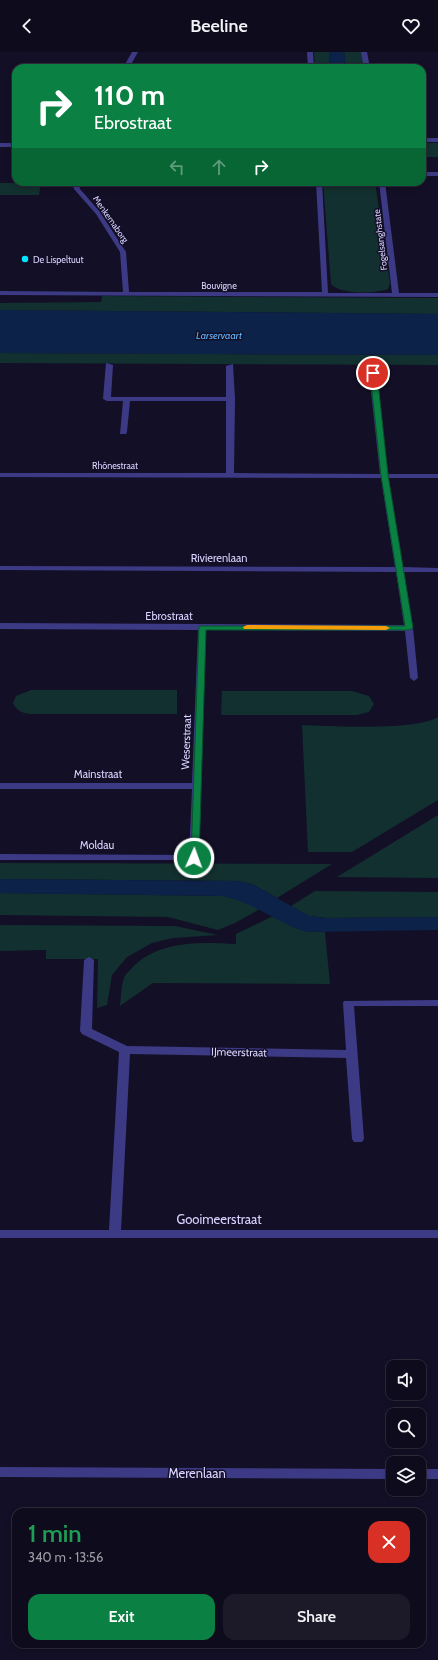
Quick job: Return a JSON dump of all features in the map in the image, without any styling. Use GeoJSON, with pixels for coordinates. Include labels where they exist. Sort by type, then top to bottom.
{"type":"FeatureCollection","features":[{"type":"Feature","properties":{"kind":"street"},"geometry":{"type":"LineString","coordinates":[[128,64],[135,52]]}},
{"type":"Feature","properties":{"kind":"street"},"geometry":{"type":"LineString","coordinates":[[310,52],[311,64]]}},
{"type":"Feature","properties":{"kind":"street"},"geometry":{"type":"LineString","coordinates":[[364,52],[366,64]]}},
{"type":"Feature","properties":{"kind":"street"},"geometry":{"type":"LineString","coordinates":[[426,140],[438,140]]}},
{"type":"Feature","properties":{"kind":"street"},"geometry":{"type":"LineString","coordinates":[[0,145],[12,145]]}},
{"type":"Feature","properties":{"kind":"street"},"geometry":{"type":"LineString","coordinates":[[426,174],[438,174]]}},
{"type":"Feature","properties":{"kind":"street","name":"Menkemaborg"},"geometry":{"type":"LineString","coordinates":[[76,186],[77,189],[98,213],[123,252],[126,294]]}},
{"type":"Feature","properties":{"kind":"street"},"geometry":{"type":"LineString","coordinates":[[319,186],[326,294]]}},
{"type":"Feature","properties":{"kind":"street","name":"Fogelsanghstate"},"geometry":{"type":"LineString","coordinates":[[382,186],[396,295]]}},
{"type":"Feature","properties":{"kind":"street","name":"Bouvigne"},"geometry":{"type":"LineString","coordinates":[[0,293],[438,295]]}},
{"type":"Feature","properties":{"kind":"street"},"geometry":{"type":"LineString","coordinates":[[109,365],[106,399],[231,399]]}},
{"type":"Feature","properties":{"kind":"street"},"geometry":{"type":"LineString","coordinates":[[230,366],[230,475]]}},
{"type":"Feature","properties":{"kind":"street"},"geometry":{"type":"LineString","coordinates":[[373,373],[384,475],[409,628],[414,678]]}},
{"type":"Feature","properties":{"kind":"street"},"geometry":{"type":"LineString","coordinates":[[123,432],[127,399]]}},
{"type":"Feature","properties":{"kind":"street","name":"Rhônestraat"},"geometry":{"type":"LineString","coordinates":[[0,474],[438,476]]}},
{"type":"Feature","properties":{"kind":"street","name":"Rivierenlaan"},"geometry":{"type":"LineString","coordinates":[[0,568],[438,570]]}},
{"type":"Feature","properties":{"kind":"street","name":"Ebrostraat"},"geometry":{"type":"LineString","coordinates":[[0,626],[409,628]]}},
{"type":"Feature","properties":{"kind":"street","name":"Weserstraat"},"geometry":{"type":"LineString","coordinates":[[194,858],[202,627]]}},
{"type":"Feature","properties":{"kind":"street","name":"Mainstraat"},"geometry":{"type":"LineString","coordinates":[[0,786],[196,786]]}},
{"type":"Feature","properties":{"kind":"street","name":"Moldau"},"geometry":{"type":"LineString","coordinates":[[0,857],[194,858]]}},
{"type":"Feature","properties":{"kind":"street","name":"IJmeerstraat"},"geometry":{"type":"LineString","coordinates":[[89,960],[86,1030],[125,1050],[353,1054]]}},
{"type":"Feature","properties":{"kind":"street"},"geometry":{"type":"LineString","coordinates":[[358,1138],[353,1054],[348,1003],[438,1004]]}},
{"type":"Feature","properties":{"kind":"street"},"geometry":{"type":"LineString","coordinates":[[115,1234],[125,1050]]}},
{"type":"Feature","properties":{"kind":"street","name":"Gooimeerstraat"},"geometry":{"type":"LineString","coordinates":[[0,1234],[438,1234]]}},
{"type":"Feature","properties":{"kind":"street","name":"Merenlaan"},"geometry":{"type":"LineString","coordinates":[[0,1472],[386,1474]]}},
{"type":"Feature","properties":{"kind":"street"},"geometry":{"type":"LineString","coordinates":[[426,1474],[438,1474]]}},
{"type":"Feature","properties":{"kind":"green space"},"geometry":{"type":"Polygon","coordinates":[[[314,52],[329,52],[330,64],[315,64],[314,52]]]}},
{"type":"Feature","properties":{"kind":"green space"},"geometry":{"type":"Polygon","coordinates":[[[344,52],[362,52],[364,64],[346,64],[344,52]]]}},
{"type":"Feature","properties":{"kind":"green space"},"geometry":{"type":"Polygon","coordinates":[[[426,143],[438,143],[438,157],[426,157],[426,143]]]}},
{"type":"Feature","properties":{"kind":"green space"},"geometry":{"type":"Polygon","coordinates":[[[0,183],[12,183],[12,186],[40,186],[39,195],[0,195],[0,183]]]}},
{"type":"Feature","properties":{"kind":"green space"},"geometry":{"type":"Polygon","coordinates":[[[323,186],[376,186],[390,283],[388,289],[367,293],[350,292],[336,288],[331,284],[323,186]]]}},
{"type":"Feature","properties":{"kind":"green space"},"geometry":{"type":"Polygon","coordinates":[[[102,296],[438,298],[438,314],[0,310],[0,303],[101,302],[102,296]]]}},
{"type":"Feature","properties":{"kind":"green space"},"geometry":{"type":"Polygon","coordinates":[[[0,353],[438,355],[438,365],[0,363],[0,353]]]}},
{"type":"Feature","properties":{"kind":"green space"},"geometry":{"type":"Polygon","coordinates":[[[31,690],[177,690],[177,714],[27,714],[17,709],[13,703],[16,696],[31,690]]]}},
{"type":"Feature","properties":{"kind":"green space"},"geometry":{"type":"Polygon","coordinates":[[[222,691],[352,691],[369,696],[374,704],[369,712],[357,715],[223,715],[221,714],[222,691]]]}},
{"type":"Feature","properties":{"kind":"green space"},"geometry":{"type":"Polygon","coordinates":[[[438,717],[438,800],[352,852],[308,852],[302,725],[352,727],[393,726],[427,721],[438,717]]]}},
{"type":"Feature","properties":{"kind":"green space"},"geometry":{"type":"Polygon","coordinates":[[[438,815],[438,878],[337,877],[438,815]]]}},
{"type":"Feature","properties":{"kind":"green space"},"geometry":{"type":"Polygon","coordinates":[[[0,863],[332,864],[277,898],[252,884],[238,881],[0,879],[0,863]]]}},
{"type":"Feature","properties":{"kind":"green space"},"geometry":{"type":"Polygon","coordinates":[[[315,891],[438,892],[438,917],[327,918],[309,916],[291,906],[315,891]]]}},
{"type":"Feature","properties":{"kind":"green space"},"geometry":{"type":"Polygon","coordinates":[[[0,893],[223,896],[236,899],[260,909],[235,923],[218,930],[168,917],[0,915],[0,893]]]}},
{"type":"Feature","properties":{"kind":"green space"},"geometry":{"type":"Polygon","coordinates":[[[273,916],[286,924],[303,930],[325,932],[330,984],[153,983],[120,1006],[123,981],[125,977],[130,970],[153,953],[166,948],[194,943],[236,944],[236,934],[273,916]]]}},
{"type":"Feature","properties":{"kind":"green space"},"geometry":{"type":"Polygon","coordinates":[[[0,925],[175,926],[218,935],[173,938],[152,943],[127,957],[112,975],[107,1005],[97,1008],[98,959],[46,959],[46,950],[0,951],[0,925]]]}},
{"type":"Feature","properties":{"kind":"water"},"geometry":{"type":"Polygon","coordinates":[[[329,52],[344,52],[346,64],[330,64],[329,52]]]}},
{"type":"Feature","properties":{"kind":"water","name":"Larservaart"},"geometry":{"type":"Polygon","coordinates":[[[0,310],[438,314],[438,355],[0,353],[0,310]]]}},
{"type":"Feature","properties":{"kind":"water"},"geometry":{"type":"Polygon","coordinates":[[[0,879],[238,881],[252,884],[309,916],[327,918],[438,917],[438,930],[308,932],[297,929],[235,899],[223,896],[0,893],[0,879]]]}},
{"type":"Feature","properties":{"kind":"slow traffic"},"geometry":{"type":"LineString","coordinates":[[247,627],[386,628]]}},
{"type":"Feature","properties":{"kind":"place","name":"De Lispeltuut"},"geometry":{"type":"Point","coordinates":[25,259]}},
{"type":"Feature","properties":{"kind":"route"},"geometry":{"type":"LineString","coordinates":[[194,858],[202,627],[409,628],[384,475],[373,373]]}}]}
